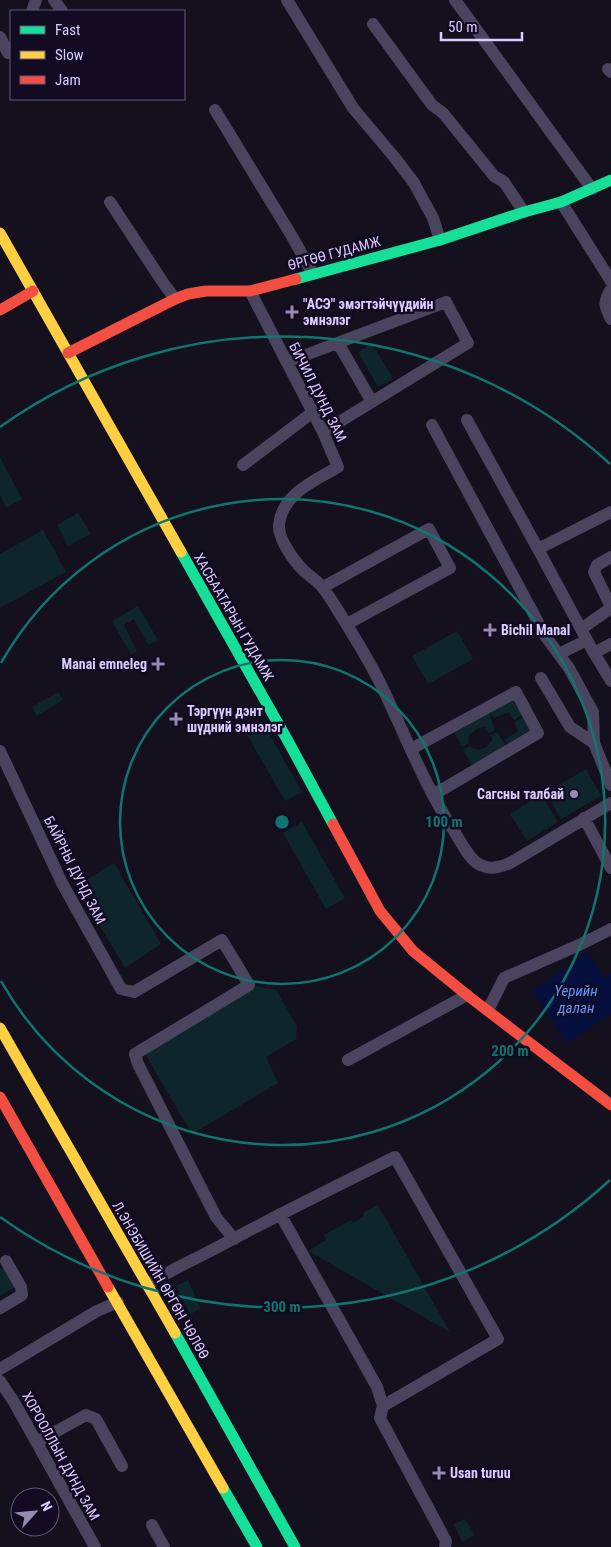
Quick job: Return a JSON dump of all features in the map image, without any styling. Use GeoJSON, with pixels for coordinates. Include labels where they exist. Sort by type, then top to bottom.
{"type":"FeatureCollection","features":[{"type":"Feature","properties":{"kind":"street"},"geometry":{"type":"LineString","coordinates":[[287,0],[353,108],[414,184],[433,218],[440,240]]}},
{"type":"Feature","properties":{"kind":"street"},"geometry":{"type":"LineString","coordinates":[[455,0],[592,188]]}},
{"type":"Feature","properties":{"kind":"street"},"geometry":{"type":"LineString","coordinates":[[373,24],[432,105],[443,113],[494,176],[504,182],[524,212]]}},
{"type":"Feature","properties":{"kind":"street"},"geometry":{"type":"LineString","coordinates":[[0,37],[6,54]]}},
{"type":"Feature","properties":{"kind":"street"},"geometry":{"type":"LineString","coordinates":[[215,110],[313,274]]}},
{"type":"Feature","properties":{"kind":"street","name":"ӨРГӨӨ ГУДАМЖ"},"geometry":{"type":"LineString","coordinates":[[68,353],[188,294],[206,291],[250,291],[440,240],[524,212],[561,202],[611,180]]}},
{"type":"Feature","properties":{"kind":"street"},"geometry":{"type":"LineString","coordinates":[[110,202],[175,299]]}},
{"type":"Feature","properties":{"kind":"street"},"geometry":{"type":"LineString","coordinates":[[561,202],[607,268],[611,281]]}},
{"type":"Feature","properties":{"kind":"street","name":"ХАСБААТАРЫН ГУДАМЖ"},"geometry":{"type":"LineString","coordinates":[[0,233],[24,282],[33,291],[288,741],[380,911],[413,951],[467,995],[611,1105]]}},
{"type":"Feature","properties":{"kind":"street"},"geometry":{"type":"LineString","coordinates":[[611,289],[606,298],[605,307],[611,319]]}},
{"type":"Feature","properties":{"kind":"street"},"geometry":{"type":"LineString","coordinates":[[0,310],[33,291]]}},
{"type":"Feature","properties":{"kind":"street","name":"БИЧИЛ ДУНД ЗАМ"},"geometry":{"type":"LineString","coordinates":[[250,291],[324,432],[338,467],[296,491],[282,510],[279,527],[285,546],[303,570],[323,587],[347,624],[381,684],[433,795],[448,823],[473,860],[487,868],[498,869],[611,803]]}},
{"type":"Feature","properties":{"kind":"street"},"geometry":{"type":"LineString","coordinates":[[287,362],[446,302],[468,343],[324,432]]}},
{"type":"Feature","properties":{"kind":"street"},"geometry":{"type":"LineString","coordinates":[[338,343],[372,402]]}},
{"type":"Feature","properties":{"kind":"street"},"geometry":{"type":"LineString","coordinates":[[243,465],[313,412]]}},
{"type":"Feature","properties":{"kind":"street"},"geometry":{"type":"LineString","coordinates":[[467,420],[611,681]]}},
{"type":"Feature","properties":{"kind":"street"},"geometry":{"type":"LineString","coordinates":[[432,425],[546,637],[569,668],[593,712],[594,744],[611,785]]}},
{"type":"Feature","properties":{"kind":"street"},"geometry":{"type":"LineString","coordinates":[[538,549],[611,512]]}},
{"type":"Feature","properties":{"kind":"street"},"geometry":{"type":"LineString","coordinates":[[323,587],[429,529],[450,568],[347,624]]}},
{"type":"Feature","properties":{"kind":"street"},"geometry":{"type":"LineString","coordinates":[[581,629],[611,608],[594,572],[597,564],[611,557]]}},
{"type":"Feature","properties":{"kind":"street"},"geometry":{"type":"LineString","coordinates":[[559,654],[587,640]]}},
{"type":"Feature","properties":{"kind":"street"},"geometry":{"type":"LineString","coordinates":[[594,653],[611,644]]}},
{"type":"Feature","properties":{"kind":"street"},"geometry":{"type":"LineString","coordinates":[[541,678],[570,727],[594,744]]}},
{"type":"Feature","properties":{"kind":"street"},"geometry":{"type":"LineString","coordinates":[[411,749],[516,692],[538,733],[433,795]]}},
{"type":"Feature","properties":{"kind":"street","name":"БАЙРНЫ ДУНД ЗАМ"},"geometry":{"type":"LineString","coordinates":[[0,751],[62,882],[121,989],[134,992],[222,940],[249,985],[135,1054],[138,1064],[216,1217],[234,1239]]}},
{"type":"Feature","properties":{"kind":"street"},"geometry":{"type":"LineString","coordinates":[[584,818],[611,868]]}},
{"type":"Feature","properties":{"kind":"street"},"geometry":{"type":"LineString","coordinates":[[488,1010],[504,978],[611,929]]}},
{"type":"Feature","properties":{"kind":"street"},"geometry":{"type":"LineString","coordinates":[[348,1060],[467,995]]}},
{"type":"Feature","properties":{"kind":"street","name":"Л.ЭНЭБИШИЙН ӨРГӨН ЧӨЛӨӨ"},"geometry":{"type":"LineString","coordinates":[[0,1028],[147,1285],[258,1489],[295,1547]]}},
{"type":"Feature","properties":{"kind":"street"},"geometry":{"type":"LineString","coordinates":[[0,1098],[118,1302],[237,1501],[257,1547]]}},
{"type":"Feature","properties":{"kind":"street"},"geometry":{"type":"LineString","coordinates":[[147,1285],[167,1272],[395,1157],[498,1339],[383,1406]]}},
{"type":"Feature","properties":{"kind":"street"},"geometry":{"type":"LineString","coordinates":[[280,1214],[376,1387],[383,1406],[380,1418],[446,1542],[446,1547]]}},
{"type":"Feature","properties":{"kind":"street"},"geometry":{"type":"LineString","coordinates":[[0,1308],[22,1295],[21,1287],[6,1261]]}},
{"type":"Feature","properties":{"kind":"street"},"geometry":{"type":"LineString","coordinates":[[0,1369],[98,1311],[118,1302]]}},
{"type":"Feature","properties":{"kind":"street","name":"ХОРООЛЛЫН ДУНД ЗАМ"},"geometry":{"type":"LineString","coordinates":[[0,1381],[37,1442],[95,1547]]}},
{"type":"Feature","properties":{"kind":"street"},"geometry":{"type":"LineString","coordinates":[[37,1442],[86,1415],[96,1419],[122,1466]]}},
{"type":"Feature","properties":{"kind":"street"},"geometry":{"type":"LineString","coordinates":[[152,1525],[164,1547]]}},
{"type":"Feature","properties":{"kind":"green space"},"geometry":{"type":"Polygon","coordinates":[[[372,343],[393,379],[378,387],[358,352],[372,343]]]}},
{"type":"Feature","properties":{"kind":"green space"},"geometry":{"type":"Polygon","coordinates":[[[0,457],[22,499],[6,508],[0,495],[0,457]]]}},
{"type":"Feature","properties":{"kind":"green space"},"geometry":{"type":"Polygon","coordinates":[[[78,513],[91,534],[68,546],[57,525],[78,513]]]}},
{"type":"Feature","properties":{"kind":"green space"},"geometry":{"type":"Polygon","coordinates":[[[43,530],[66,572],[0,608],[0,554],[43,530]]]}},
{"type":"Feature","properties":{"kind":"green space"},"geometry":{"type":"Polygon","coordinates":[[[138,606],[158,640],[148,645],[134,619],[124,625],[137,651],[131,655],[112,621],[138,606]]]}},
{"type":"Feature","properties":{"kind":"green space"},"geometry":{"type":"Polygon","coordinates":[[[457,631],[473,659],[428,684],[412,656],[457,631]]]}},
{"type":"Feature","properties":{"kind":"green space"},"geometry":{"type":"Polygon","coordinates":[[[58,692],[63,700],[37,716],[32,707],[58,692]]]}},
{"type":"Feature","properties":{"kind":"green space"},"geometry":{"type":"Polygon","coordinates":[[[513,700],[523,715],[514,720],[509,712],[494,718],[490,711],[513,700]]]}},
{"type":"Feature","properties":{"kind":"green space"},"geometry":{"type":"Polygon","coordinates":[[[489,712],[495,730],[489,733],[484,727],[476,729],[468,737],[469,743],[462,747],[453,731],[489,712]]]}},
{"type":"Feature","properties":{"kind":"green space"},"geometry":{"type":"Polygon","coordinates":[[[523,717],[530,731],[509,746],[505,739],[518,731],[514,722],[523,717]]]}},
{"type":"Feature","properties":{"kind":"green space"},"geometry":{"type":"Polygon","coordinates":[[[262,721],[302,792],[285,801],[245,731],[262,721]]]}},
{"type":"Feature","properties":{"kind":"green space"},"geometry":{"type":"Polygon","coordinates":[[[497,732],[507,747],[472,766],[463,750],[470,746],[478,750],[484,748],[492,739],[490,735],[497,732]]]}},
{"type":"Feature","properties":{"kind":"green space","name":"Сагсны талбай"},"geometry":{"type":"Polygon","coordinates":[[[586,769],[601,796],[561,819],[546,792],[586,769]]]}},
{"type":"Feature","properties":{"kind":"green space"},"geometry":{"type":"Polygon","coordinates":[[[541,794],[558,822],[527,841],[510,814],[541,794]]]}},
{"type":"Feature","properties":{"kind":"green space"},"geometry":{"type":"Polygon","coordinates":[[[302,822],[345,898],[326,909],[283,833],[302,822]]]}},
{"type":"Feature","properties":{"kind":"green space"},"geometry":{"type":"Polygon","coordinates":[[[114,863],[161,944],[125,968],[76,886],[114,863]]]}},
{"type":"Feature","properties":{"kind":"green space"},"geometry":{"type":"Polygon","coordinates":[[[257,986],[276,990],[297,1026],[296,1039],[266,1057],[278,1083],[192,1134],[145,1054],[257,986]]]}},
{"type":"Feature","properties":{"kind":"green space"},"geometry":{"type":"Polygon","coordinates":[[[378,1205],[450,1332],[308,1251],[326,1240],[324,1235],[351,1220],[353,1223],[364,1216],[363,1213],[378,1205]]]}},
{"type":"Feature","properties":{"kind":"green space"},"geometry":{"type":"Polygon","coordinates":[[[6,1268],[16,1287],[0,1296],[0,1269],[6,1268]]]}},
{"type":"Feature","properties":{"kind":"green space"},"geometry":{"type":"Polygon","coordinates":[[[188,1280],[201,1309],[190,1314],[176,1286],[188,1280]]]}},
{"type":"Feature","properties":{"kind":"green space"},"geometry":{"type":"Polygon","coordinates":[[[465,1519],[475,1535],[462,1542],[454,1524],[465,1519]]]}},
{"type":"Feature","properties":{"kind":"water","name":"Үерийн далан"},"geometry":{"type":"Polygon","coordinates":[[[588,952],[605,978],[611,974],[611,1014],[567,1043],[532,991],[588,952]]]}},
{"type":"Feature","properties":{"kind":"traffic: fast"},"geometry":{"type":"LineString","coordinates":[[296,279],[440,240],[524,212],[561,202],[611,180]]}},
{"type":"Feature","properties":{"kind":"traffic: fast"},"geometry":{"type":"LineString","coordinates":[[181,552],[333,824]]}},
{"type":"Feature","properties":{"kind":"traffic: fast"},"geometry":{"type":"LineString","coordinates":[[175,1333],[295,1547]]}},
{"type":"Feature","properties":{"kind":"traffic: fast"},"geometry":{"type":"LineString","coordinates":[[223,1488],[257,1547]]}},
{"type":"Feature","properties":{"kind":"traffic: slow"},"geometry":{"type":"LineString","coordinates":[[0,233],[181,552]]}},
{"type":"Feature","properties":{"kind":"traffic: slow"},"geometry":{"type":"LineString","coordinates":[[0,1028],[175,1333]]}},
{"type":"Feature","properties":{"kind":"traffic: slow"},"geometry":{"type":"LineString","coordinates":[[108,1287],[223,1488]]}},
{"type":"Feature","properties":{"kind":"traffic: jam"},"geometry":{"type":"LineString","coordinates":[[68,353],[188,294],[206,291],[250,291],[296,279]]}},
{"type":"Feature","properties":{"kind":"traffic: jam"},"geometry":{"type":"LineString","coordinates":[[0,310],[33,291]]}},
{"type":"Feature","properties":{"kind":"traffic: jam"},"geometry":{"type":"LineString","coordinates":[[333,824],[380,911],[413,951],[467,995],[611,1105]]}},
{"type":"Feature","properties":{"kind":"traffic: jam"},"geometry":{"type":"LineString","coordinates":[[0,1097],[108,1287]]}},
{"type":"Feature","properties":{"kind":"place","name":"\"АСЭ\" эмэгтэйчүүдийн эмнэлэг"},"geometry":{"type":"Point","coordinates":[292,312]}},
{"type":"Feature","properties":{"kind":"place","name":"Bichil Manal"},"geometry":{"type":"Point","coordinates":[490,630]}},
{"type":"Feature","properties":{"kind":"place","name":"Manai emneleg"},"geometry":{"type":"Point","coordinates":[158,664]}},
{"type":"Feature","properties":{"kind":"place","name":"Тэргүүн дэнт шүдний эмнэлэг"},"geometry":{"type":"Point","coordinates":[176,719]}},
{"type":"Feature","properties":{"kind":"place","name":"Сагсны талбай"},"geometry":{"type":"Point","coordinates":[574,794]}},
{"type":"Feature","properties":{"kind":"place","name":"Usan turuu"},"geometry":{"type":"Point","coordinates":[439,1473]}}]}
